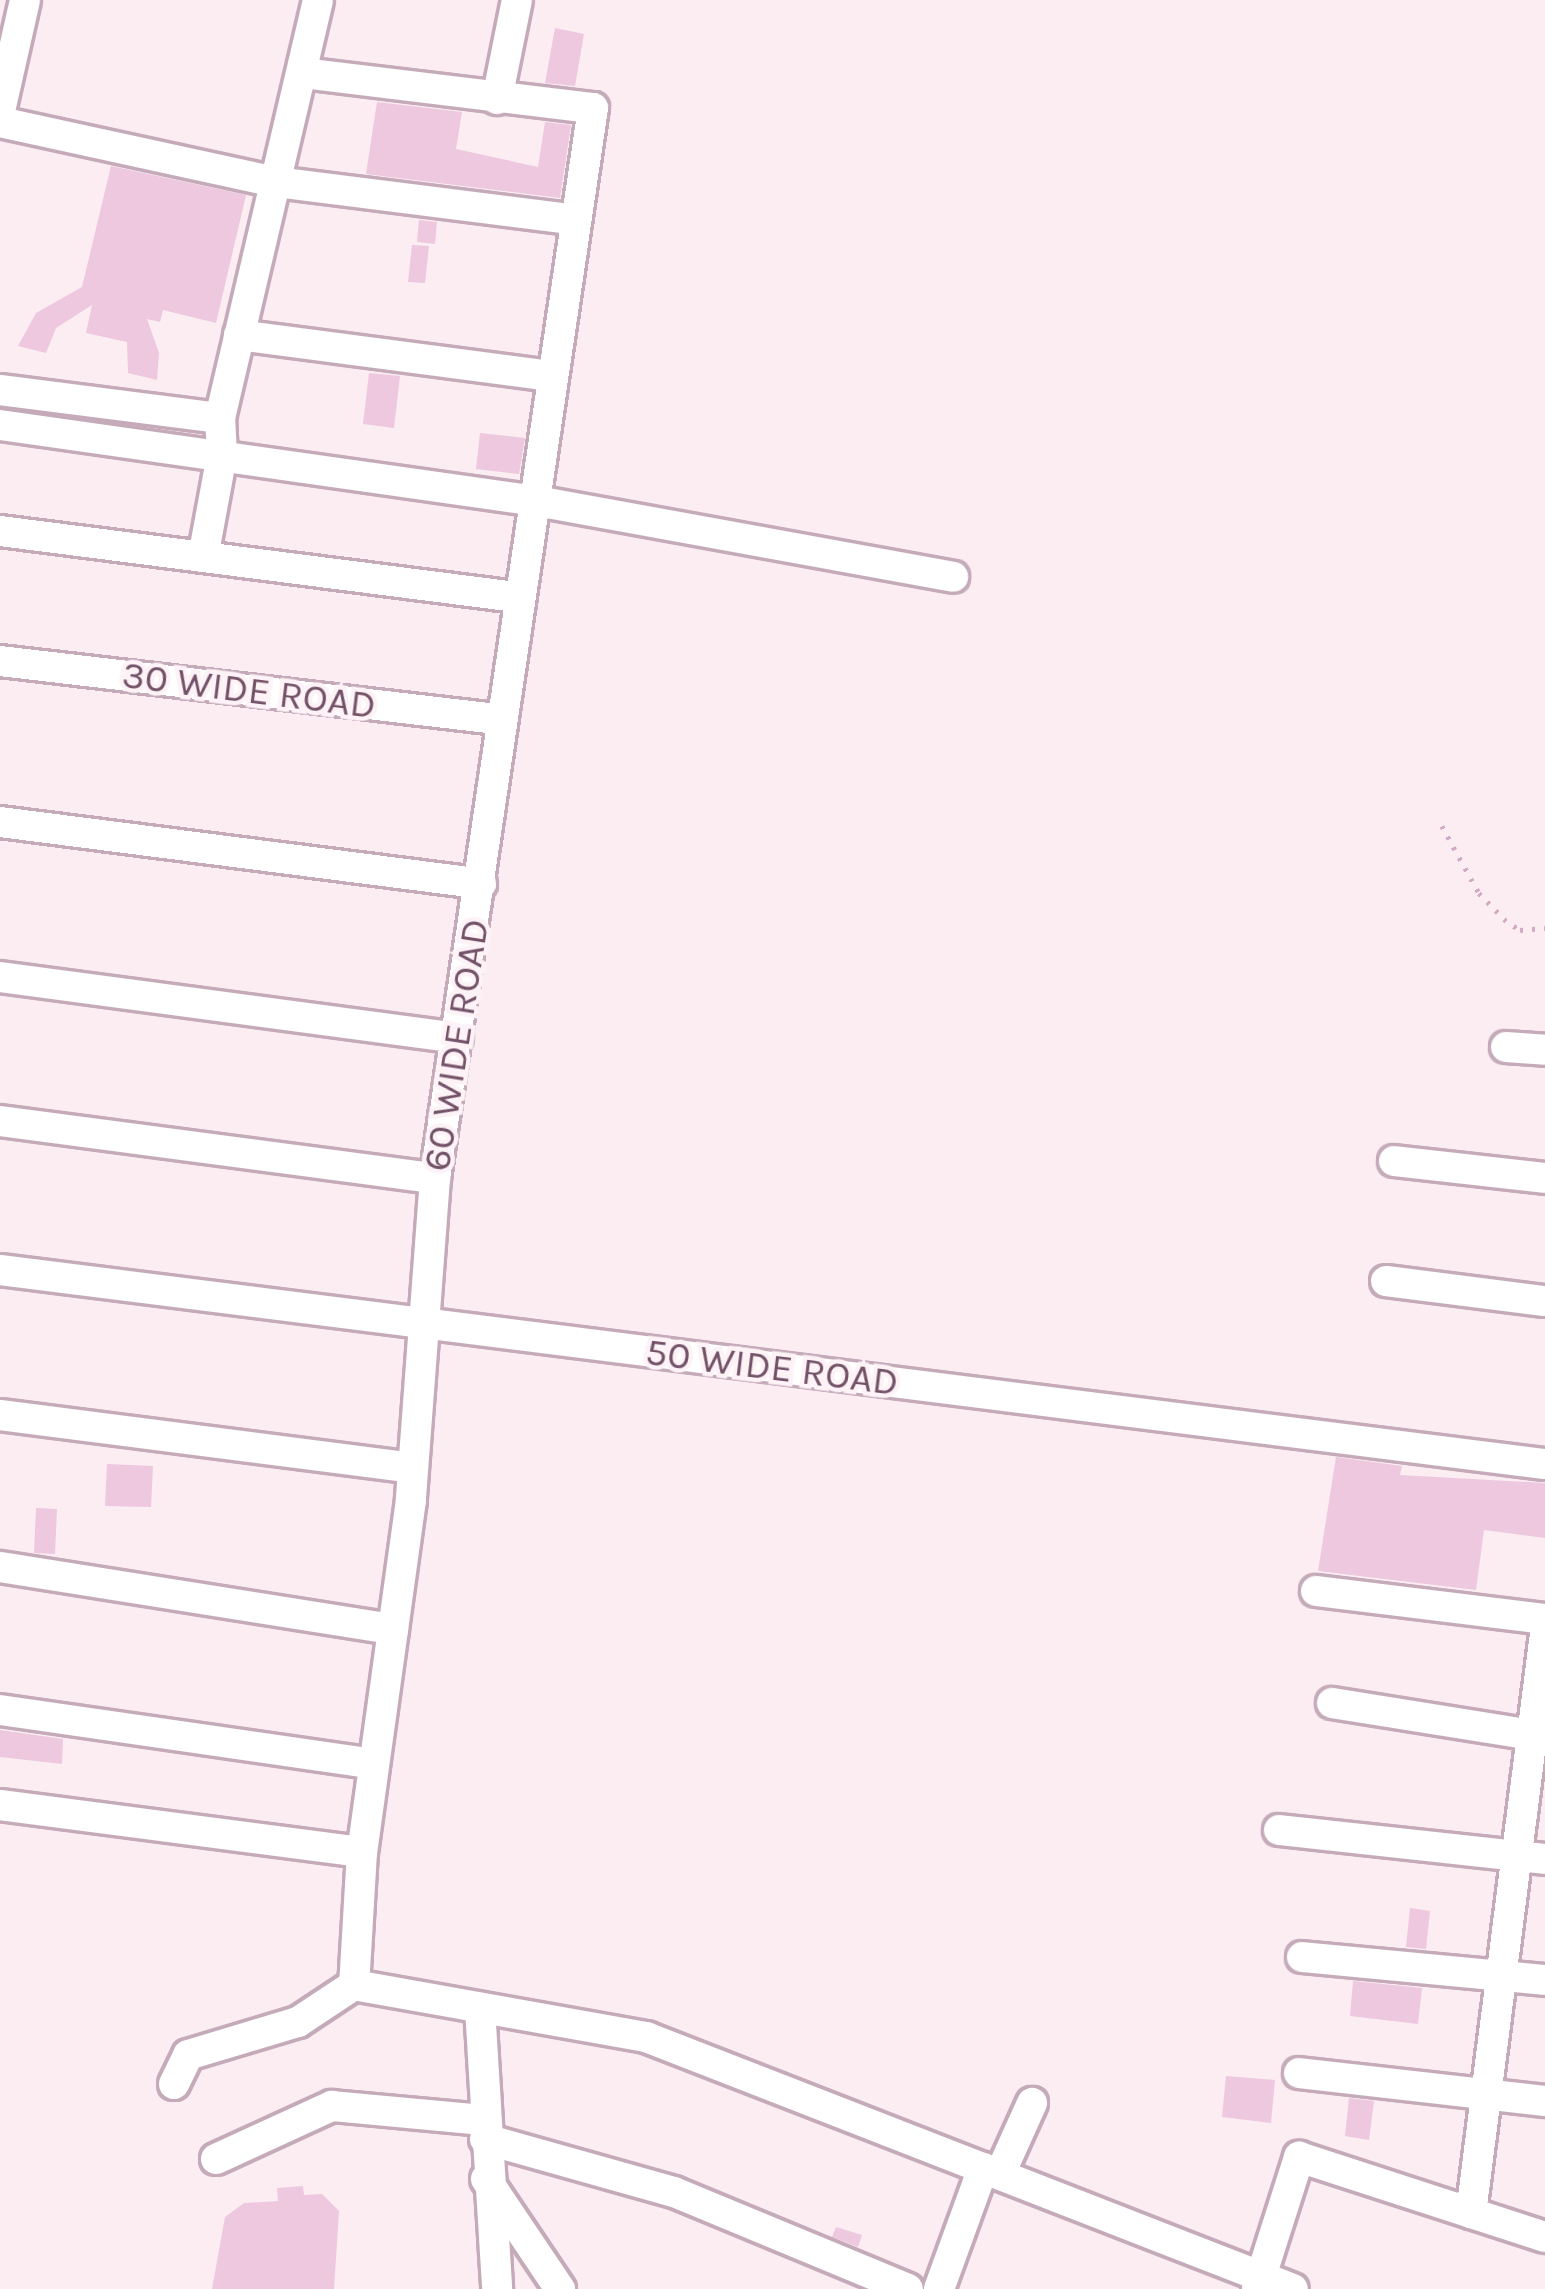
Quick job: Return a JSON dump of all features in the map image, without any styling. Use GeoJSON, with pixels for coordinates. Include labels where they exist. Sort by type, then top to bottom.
{"type":"FeatureCollection","features":[{"type":"Feature","properties":{"kind":"street"},"geometry":{"type":"LineString","coordinates":[[0,111],[25,0]]}},
{"type":"Feature","properties":{"kind":"street"},"geometry":{"type":"LineString","coordinates":[[204,552],[222,455],[220,418],[318,0]]}},
{"type":"Feature","properties":{"kind":"street"},"geometry":{"type":"LineString","coordinates":[[302,73],[497,99],[517,0]]}},
{"type":"Feature","properties":{"kind":"street","name":"60 WIDE ROAD"},"geometry":{"type":"LineString","coordinates":[[354,1985],[362,1852],[413,1468],[435,1178],[481,884],[497,719],[536,501],[593,109],[497,99]]}},
{"type":"Feature","properties":{"kind":"street"},"geometry":{"type":"LineString","coordinates":[[0,122],[276,182],[576,220]]}},
{"type":"Feature","properties":{"kind":"street"},"geometry":{"type":"LineString","coordinates":[[239,335],[552,376]]}},
{"type":"Feature","properties":{"kind":"street"},"geometry":{"type":"LineString","coordinates":[[0,390],[220,418]]}},
{"type":"Feature","properties":{"kind":"street"},"geometry":{"type":"LineString","coordinates":[[0,425],[536,501],[953,577]]}},
{"type":"Feature","properties":{"kind":"street"},"geometry":{"type":"LineString","coordinates":[[0,531],[204,552],[516,597]]}},
{"type":"Feature","properties":{"kind":"street","name":"30 WIDE ROAD"},"geometry":{"type":"LineString","coordinates":[[0,661],[497,719]]}},
{"type":"Feature","properties":{"kind":"street"},"geometry":{"type":"LineString","coordinates":[[0,822],[481,884]]}},
{"type":"Feature","properties":{"kind":"street"},"geometry":{"type":"LineString","coordinates":[[0,976],[457,1038]]}},
{"type":"Feature","properties":{"kind":"street"},"geometry":{"type":"LineString","coordinates":[[1506,1047],[1545,1050]]}},
{"type":"Feature","properties":{"kind":"street"},"geometry":{"type":"LineString","coordinates":[[0,1121],[435,1178]]}},
{"type":"Feature","properties":{"kind":"street"},"geometry":{"type":"LineString","coordinates":[[1394,1161],[1545,1178]]}},
{"type":"Feature","properties":{"kind":"street","name":"50 WIDE ROAD"},"geometry":{"type":"LineString","coordinates":[[0,1270],[1545,1464]]}},
{"type":"Feature","properties":{"kind":"street"},"geometry":{"type":"LineString","coordinates":[[1386,1282],[1545,1301]]}},
{"type":"Feature","properties":{"kind":"street"},"geometry":{"type":"LineString","coordinates":[[0,1414],[413,1468]]}},
{"type":"Feature","properties":{"kind":"street"},"geometry":{"type":"LineString","coordinates":[[0,1567],[392,1629]]}},
{"type":"Feature","properties":{"kind":"street"},"geometry":{"type":"LineString","coordinates":[[1316,1592],[1545,1619]]}},
{"type":"Feature","properties":{"kind":"street"},"geometry":{"type":"LineString","coordinates":[[1471,2213],[1503,1975],[1531,1858],[1545,1634]]}},
{"type":"Feature","properties":{"kind":"street"},"geometry":{"type":"LineString","coordinates":[[1332,1702],[1539,1736]]}},
{"type":"Feature","properties":{"kind":"street"},"geometry":{"type":"LineString","coordinates":[[0,1711],[373,1764]]}},
{"type":"Feature","properties":{"kind":"street"},"geometry":{"type":"LineString","coordinates":[[0,1805],[362,1852]]}},
{"type":"Feature","properties":{"kind":"street"},"geometry":{"type":"LineString","coordinates":[[1279,1830],[1531,1858]]}},
{"type":"Feature","properties":{"kind":"street"},"geometry":{"type":"LineString","coordinates":[[1302,1958],[1545,1980]]}},
{"type":"Feature","properties":{"kind":"street"},"geometry":{"type":"LineString","coordinates":[[174,2084],[188,2055],[298,2022],[354,1985],[646,2037],[992,2171],[1259,2283],[1293,2289]]}},
{"type":"Feature","properties":{"kind":"street"},"geometry":{"type":"LineString","coordinates":[[481,2008],[486,2179],[496,2289]]}},
{"type":"Feature","properties":{"kind":"street"},"geometry":{"type":"LineString","coordinates":[[1298,2073],[1545,2101]]}},
{"type":"Feature","properties":{"kind":"street"},"geometry":{"type":"LineString","coordinates":[[939,2289],[992,2171],[1032,2103]]}},
{"type":"Feature","properties":{"kind":"street"},"geometry":{"type":"LineString","coordinates":[[216,2159],[332,2106],[484,2130],[674,2192],[908,2289]]}},
{"type":"Feature","properties":{"kind":"street"},"geometry":{"type":"LineString","coordinates":[[1259,2283],[1299,2157],[1545,2237]]}},
{"type":"Feature","properties":{"kind":"street"},"geometry":{"type":"LineString","coordinates":[[486,2179],[560,2289]]}},
{"type":"Feature","properties":{"kind":"path"},"geometry":{"type":"LineString","coordinates":[[1442,826],[1479,893],[1504,919],[1520,930],[1545,928]]}},
{"type":"Feature","properties":{"kind":"building"},"geometry":{"type":"Polygon","coordinates":[[[555,28],[584,34],[575,86],[545,83],[555,28]]]}},
{"type":"Feature","properties":{"kind":"building"},"geometry":{"type":"Polygon","coordinates":[[[377,102],[462,112],[456,149],[538,167],[545,122],[571,125],[560,198],[366,174],[377,102]]]}},
{"type":"Feature","properties":{"kind":"building"},"geometry":{"type":"Polygon","coordinates":[[[111,166],[246,195],[216,323],[163,310],[160,322],[147,319],[159,353],[157,380],[128,373],[127,342],[86,333],[92,305],[56,328],[46,353],[18,346],[36,313],[82,287],[111,166]]]}},
{"type":"Feature","properties":{"kind":"building"},"geometry":{"type":"Polygon","coordinates":[[[419,220],[437,222],[435,244],[417,242],[419,220]]]}},
{"type":"Feature","properties":{"kind":"building"},"geometry":{"type":"Polygon","coordinates":[[[412,245],[429,246],[425,283],[408,282],[412,245]]]}},
{"type":"Feature","properties":{"kind":"building"},"geometry":{"type":"Polygon","coordinates":[[[369,373],[400,376],[394,428],[363,424],[369,373]]]}},
{"type":"Feature","properties":{"kind":"building"},"geometry":{"type":"Polygon","coordinates":[[[480,433],[525,438],[519,474],[476,469],[480,433]]]}},
{"type":"Feature","properties":{"kind":"building"},"geometry":{"type":"Polygon","coordinates":[[[1336,1457],[1402,1466],[1400,1475],[1545,1483],[1545,1538],[1484,1530],[1476,1590],[1318,1571],[1336,1457]]]}},
{"type":"Feature","properties":{"kind":"building"},"geometry":{"type":"Polygon","coordinates":[[[107,1464],[153,1466],[151,1507],[105,1506],[107,1464]]]}},
{"type":"Feature","properties":{"kind":"building"},"geometry":{"type":"Polygon","coordinates":[[[36,1508],[57,1509],[55,1554],[34,1553],[36,1508]]]}},
{"type":"Feature","properties":{"kind":"building"},"geometry":{"type":"Polygon","coordinates":[[[0,1730],[63,1739],[62,1764],[0,1757],[0,1730]]]}},
{"type":"Feature","properties":{"kind":"building"},"geometry":{"type":"Polygon","coordinates":[[[1410,1908],[1430,1911],[1426,1949],[1406,1947],[1410,1908]]]}},
{"type":"Feature","properties":{"kind":"building"},"geometry":{"type":"Polygon","coordinates":[[[1353,1981],[1422,1988],[1418,2024],[1350,2016],[1353,1981]]]}},
{"type":"Feature","properties":{"kind":"building"},"geometry":{"type":"Polygon","coordinates":[[[1226,2076],[1275,2080],[1271,2123],[1222,2117],[1226,2076]]]}},
{"type":"Feature","properties":{"kind":"building"},"geometry":{"type":"Polygon","coordinates":[[[1349,2098],[1374,2101],[1369,2140],[1345,2136],[1349,2098]]]}},
{"type":"Feature","properties":{"kind":"building"},"geometry":{"type":"Polygon","coordinates":[[[303,2186],[304,2195],[322,2194],[339,2211],[334,2289],[212,2289],[225,2217],[244,2203],[278,2201],[277,2188],[303,2186]]]}},
{"type":"Feature","properties":{"kind":"building"},"geometry":{"type":"Polygon","coordinates":[[[836,2227],[862,2235],[858,2247],[832,2237],[836,2227]]]}}]}
